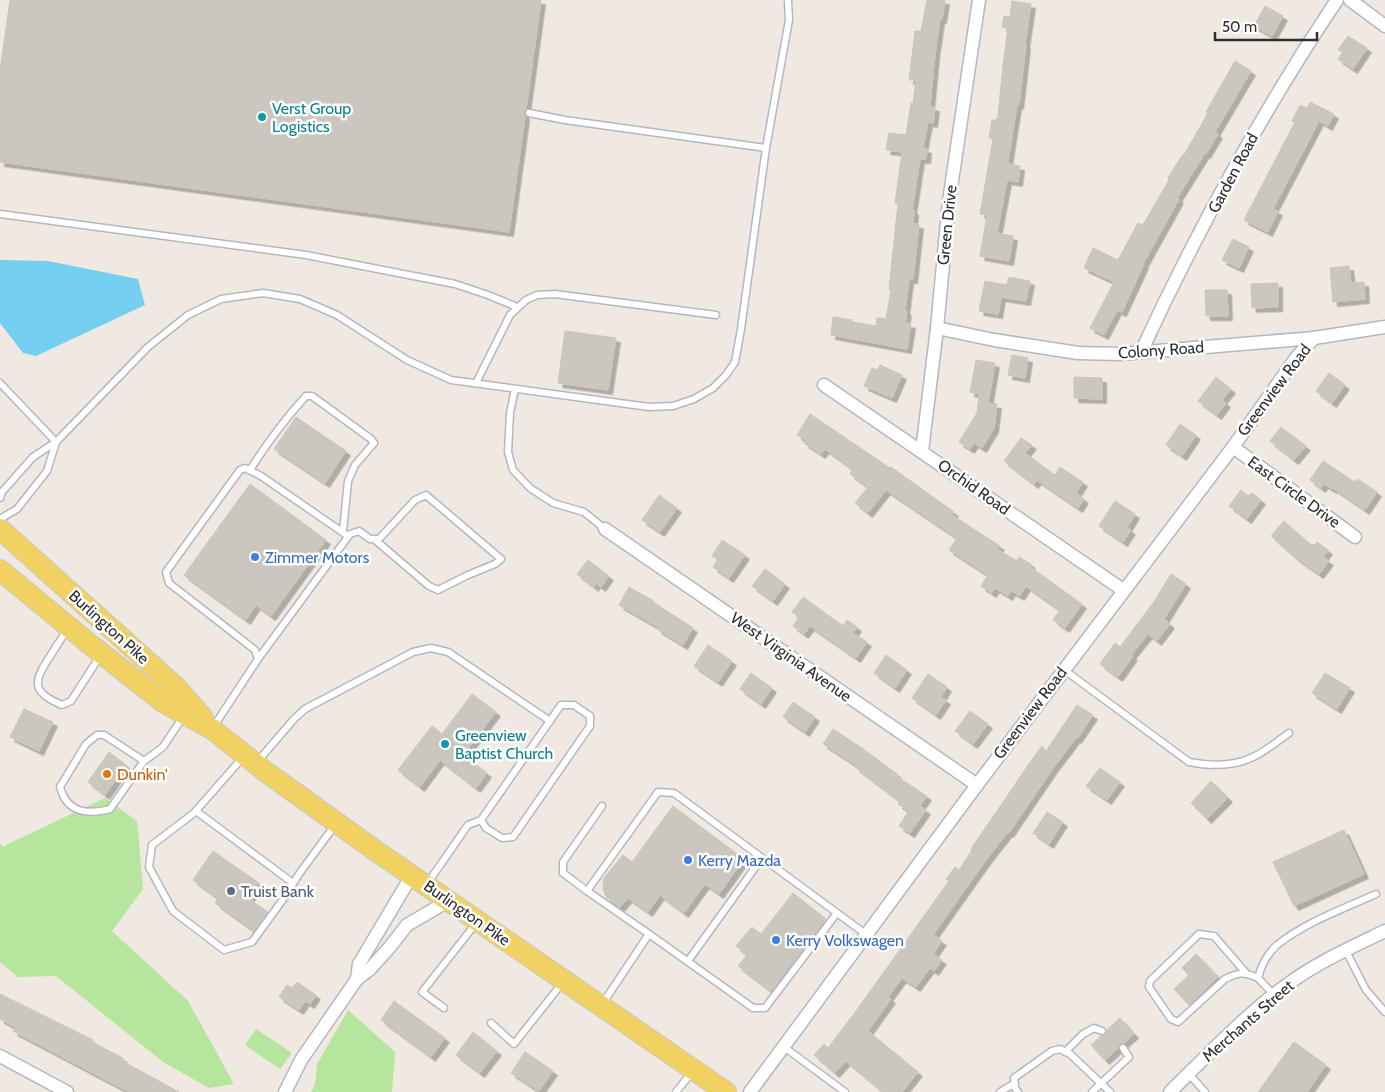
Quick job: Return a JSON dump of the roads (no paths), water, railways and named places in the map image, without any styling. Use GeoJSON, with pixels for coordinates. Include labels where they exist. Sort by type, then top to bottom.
{"type":"FeatureCollection","features":[{"type":"Feature","properties":{"kind":"main road","name":"Burlington Pike"},"geometry":{"type":"LineString","coordinates":[[0,529],[177,688],[212,730]]}},
{"type":"Feature","properties":{"kind":"main road","name":"Burlington Pike"},"geometry":{"type":"LineString","coordinates":[[0,570],[163,702],[212,730],[337,823],[726,1092]]}},
{"type":"Feature","properties":{"kind":"street","name":"Green Drive"},"geometry":{"type":"LineString","coordinates":[[922,451],[937,328],[949,201],[979,0]]}},
{"type":"Feature","properties":{"kind":"street","name":"Garden Road"},"geometry":{"type":"LineString","coordinates":[[1140,352],[1172,286],[1264,115],[1337,0]]}},
{"type":"Feature","properties":{"kind":"street"},"geometry":{"type":"LineString","coordinates":[[1350,0],[1385,26]]}},
{"type":"Feature","properties":{"kind":"street","name":"Colony Road"},"geometry":{"type":"LineString","coordinates":[[937,328],[994,340],[1078,353],[1121,354],[1314,338],[1385,327]]}},
{"type":"Feature","properties":{"kind":"street","name":"Greenview Road"},"geometry":{"type":"LineString","coordinates":[[750,1092],[1063,669],[1233,447],[1296,358],[1314,338]]}},
{"type":"Feature","properties":{"kind":"street","name":"Orchid Road"},"geometry":{"type":"LineString","coordinates":[[824,385],[1123,590]]}},
{"type":"Feature","properties":{"kind":"street","name":"East Circle Drive"},"geometry":{"type":"LineString","coordinates":[[1233,447],[1355,536]]}},
{"type":"Feature","properties":{"kind":"street","name":"West Virginia Avenue"},"geometry":{"type":"LineString","coordinates":[[605,529],[977,785]]}},
{"type":"Feature","properties":{"kind":"street"},"geometry":{"type":"LineString","coordinates":[[357,980],[359,964],[419,880]]}},
{"type":"Feature","properties":{"kind":"street"},"geometry":{"type":"LineString","coordinates":[[285,1092],[301,1060],[357,980],[389,948],[406,925],[448,901]]}},
{"type":"Feature","properties":{"kind":"street","name":"Merchants Street"},"geometry":{"type":"LineString","coordinates":[[1170,1092],[1253,1013],[1288,984],[1321,963],[1385,931]]}},
{"type":"Feature","properties":{"kind":"street"},"geometry":{"type":"LineString","coordinates":[[0,1056],[66,1092]]}},
{"type":"Feature","properties":{"kind":"lane"},"geometry":{"type":"LineString","coordinates":[[0,498],[2,492],[33,457],[56,442],[148,348],[188,314],[221,299],[263,293],[300,299],[337,315],[407,360],[452,380],[649,407],[672,406],[694,399],[713,388],[726,375],[735,362],[766,148],[789,20],[788,0]]}},
{"type":"Feature","properties":{"kind":"lane"},"geometry":{"type":"LineString","coordinates":[[529,113],[565,120],[766,148]]}},
{"type":"Feature","properties":{"kind":"lane"},"geometry":{"type":"LineString","coordinates":[[0,214],[306,255],[455,284],[517,307]]}},
{"type":"Feature","properties":{"kind":"lane"},"geometry":{"type":"LineString","coordinates":[[476,384],[510,315],[526,300],[537,295],[554,294],[716,315]]}},
{"type":"Feature","properties":{"kind":"lane"},"geometry":{"type":"LineString","coordinates":[[0,383],[56,442]]}},
{"type":"Feature","properties":{"kind":"lane"},"geometry":{"type":"LineString","coordinates":[[514,389],[510,413],[508,452],[513,470],[530,488],[545,498],[562,506],[584,512],[605,529]]}},
{"type":"Feature","properties":{"kind":"lane"},"geometry":{"type":"LineString","coordinates":[[212,730],[258,659],[346,534],[348,481],[355,465],[374,443],[372,439],[312,396],[306,396],[265,446],[250,470]]}},
{"type":"Feature","properties":{"kind":"lane"},"geometry":{"type":"LineString","coordinates":[[0,518],[17,508],[47,472],[56,442]]}},
{"type":"Feature","properties":{"kind":"lane"},"geometry":{"type":"LineString","coordinates":[[258,659],[254,650],[169,583],[166,572],[240,470],[246,468],[261,476],[346,534],[359,531],[370,539],[374,539],[379,539],[416,500],[426,496],[501,559],[495,564],[438,590],[429,586],[374,539]]}},
{"type":"Feature","properties":{"kind":"lane"},"geometry":{"type":"LineString","coordinates":[[69,627],[40,672],[37,681],[39,689],[50,700],[62,705],[70,701],[102,654]]}},
{"type":"Feature","properties":{"kind":"lane"},"geometry":{"type":"LineString","coordinates":[[337,823],[252,942],[224,950],[173,911],[148,867],[152,845],[196,810],[306,709],[413,652],[431,648],[448,652],[550,721]]}},
{"type":"Feature","properties":{"kind":"lane"},"geometry":{"type":"LineString","coordinates":[[1063,669],[1188,762],[1202,765],[1229,765],[1254,757],[1289,733]]}},
{"type":"Feature","properties":{"kind":"lane"},"geometry":{"type":"LineString","coordinates":[[419,880],[468,826],[481,820],[561,705],[574,705],[590,716],[590,726],[513,837],[502,838],[486,828],[481,820]]}},
{"type":"Feature","properties":{"kind":"lane"},"geometry":{"type":"LineString","coordinates":[[144,761],[104,735],[97,735],[86,744],[60,787],[62,794],[69,804],[79,811],[96,812],[110,809],[144,761],[163,747],[185,714]]}},
{"type":"Feature","properties":{"kind":"lane"},"geometry":{"type":"LineString","coordinates":[[587,891],[658,792],[674,793],[867,935]]}},
{"type":"Feature","properties":{"kind":"lane"},"geometry":{"type":"LineString","coordinates":[[602,806],[563,862],[563,874],[754,1008],[765,1008],[837,913]]}},
{"type":"Feature","properties":{"kind":"lane"},"geometry":{"type":"LineString","coordinates":[[196,810],[293,884]]}},
{"type":"Feature","properties":{"kind":"lane"},"geometry":{"type":"LineString","coordinates":[[688,961],[762,858]]}},
{"type":"Feature","properties":{"kind":"lane"},"geometry":{"type":"LineString","coordinates":[[1258,978],[1262,965],[1276,946],[1314,922],[1376,894]]}},
{"type":"Feature","properties":{"kind":"lane"},"geometry":{"type":"LineString","coordinates":[[444,1008],[422,992],[477,921]]}},
{"type":"Feature","properties":{"kind":"lane"},"geometry":{"type":"LineString","coordinates":[[600,1006],[649,934]]}},
{"type":"Feature","properties":{"kind":"lane"},"geometry":{"type":"LineString","coordinates":[[1246,973],[1235,974],[1225,979],[1178,1022],[1171,1019],[1149,987],[1150,981],[1199,934],[1214,936],[1246,973],[1258,978],[1274,995]]}},
{"type":"Feature","properties":{"kind":"lane"},"geometry":{"type":"LineString","coordinates":[[1346,951],[1366,990],[1384,1009]]}},
{"type":"Feature","properties":{"kind":"lane"},"geometry":{"type":"LineString","coordinates":[[491,1023],[514,1044],[564,981]]}},
{"type":"Feature","properties":{"kind":"lane"},"geometry":{"type":"LineString","coordinates":[[1065,1052],[1083,1034],[1094,1028],[1102,1031]]}},
{"type":"Feature","properties":{"kind":"lane"},"geometry":{"type":"LineString","coordinates":[[784,1047],[845,1092]]}},
{"type":"Feature","properties":{"kind":"lane"},"geometry":{"type":"LineString","coordinates":[[1092,1092],[1129,1057],[1123,1048]]}},
{"type":"Feature","properties":{"kind":"lane"},"geometry":{"type":"LineString","coordinates":[[1018,1092],[1015,1088],[1014,1078],[1052,1051],[1060,1049],[1070,1054],[1110,1092]]}},
{"type":"Feature","properties":{"kind":"lane"},"geometry":{"type":"LineString","coordinates":[[676,1092],[694,1070]]}},
{"type":"Feature","properties":{"kind":"lane"},"geometry":{"type":"LineString","coordinates":[[1189,1074],[1205,1092]]}},
{"type":"Feature","properties":{"kind":"lane"},"geometry":{"type":"LineString","coordinates":[[1000,1092],[1014,1083]]}},
{"type":"Feature","properties":{"kind":"water"},"geometry":{"type":"Polygon","coordinates":[[[0,260],[48,261],[138,279],[145,305],[36,356],[23,353],[0,323],[0,260]]]}},
{"type":"Feature","properties":{"kind":"place","name":"Verst Group Logistics"},"geometry":{"type":"Point","coordinates":[262,117]}},
{"type":"Feature","properties":{"kind":"place","name":"Zimmer Motors"},"geometry":{"type":"Point","coordinates":[255,557]}},
{"type":"Feature","properties":{"kind":"place","name":"Greenview Baptist Church"},"geometry":{"type":"Point","coordinates":[445,744]}},
{"type":"Feature","properties":{"kind":"place","name":"Dunkin'"},"geometry":{"type":"Point","coordinates":[107,774]}},
{"type":"Feature","properties":{"kind":"place","name":"Kerry Mazda"},"geometry":{"type":"Point","coordinates":[688,860]}},
{"type":"Feature","properties":{"kind":"place","name":"Truist Bank"},"geometry":{"type":"Point","coordinates":[231,891]}},
{"type":"Feature","properties":{"kind":"place","name":"Kerry Volkswagen"},"geometry":{"type":"Point","coordinates":[776,940]}}]}
